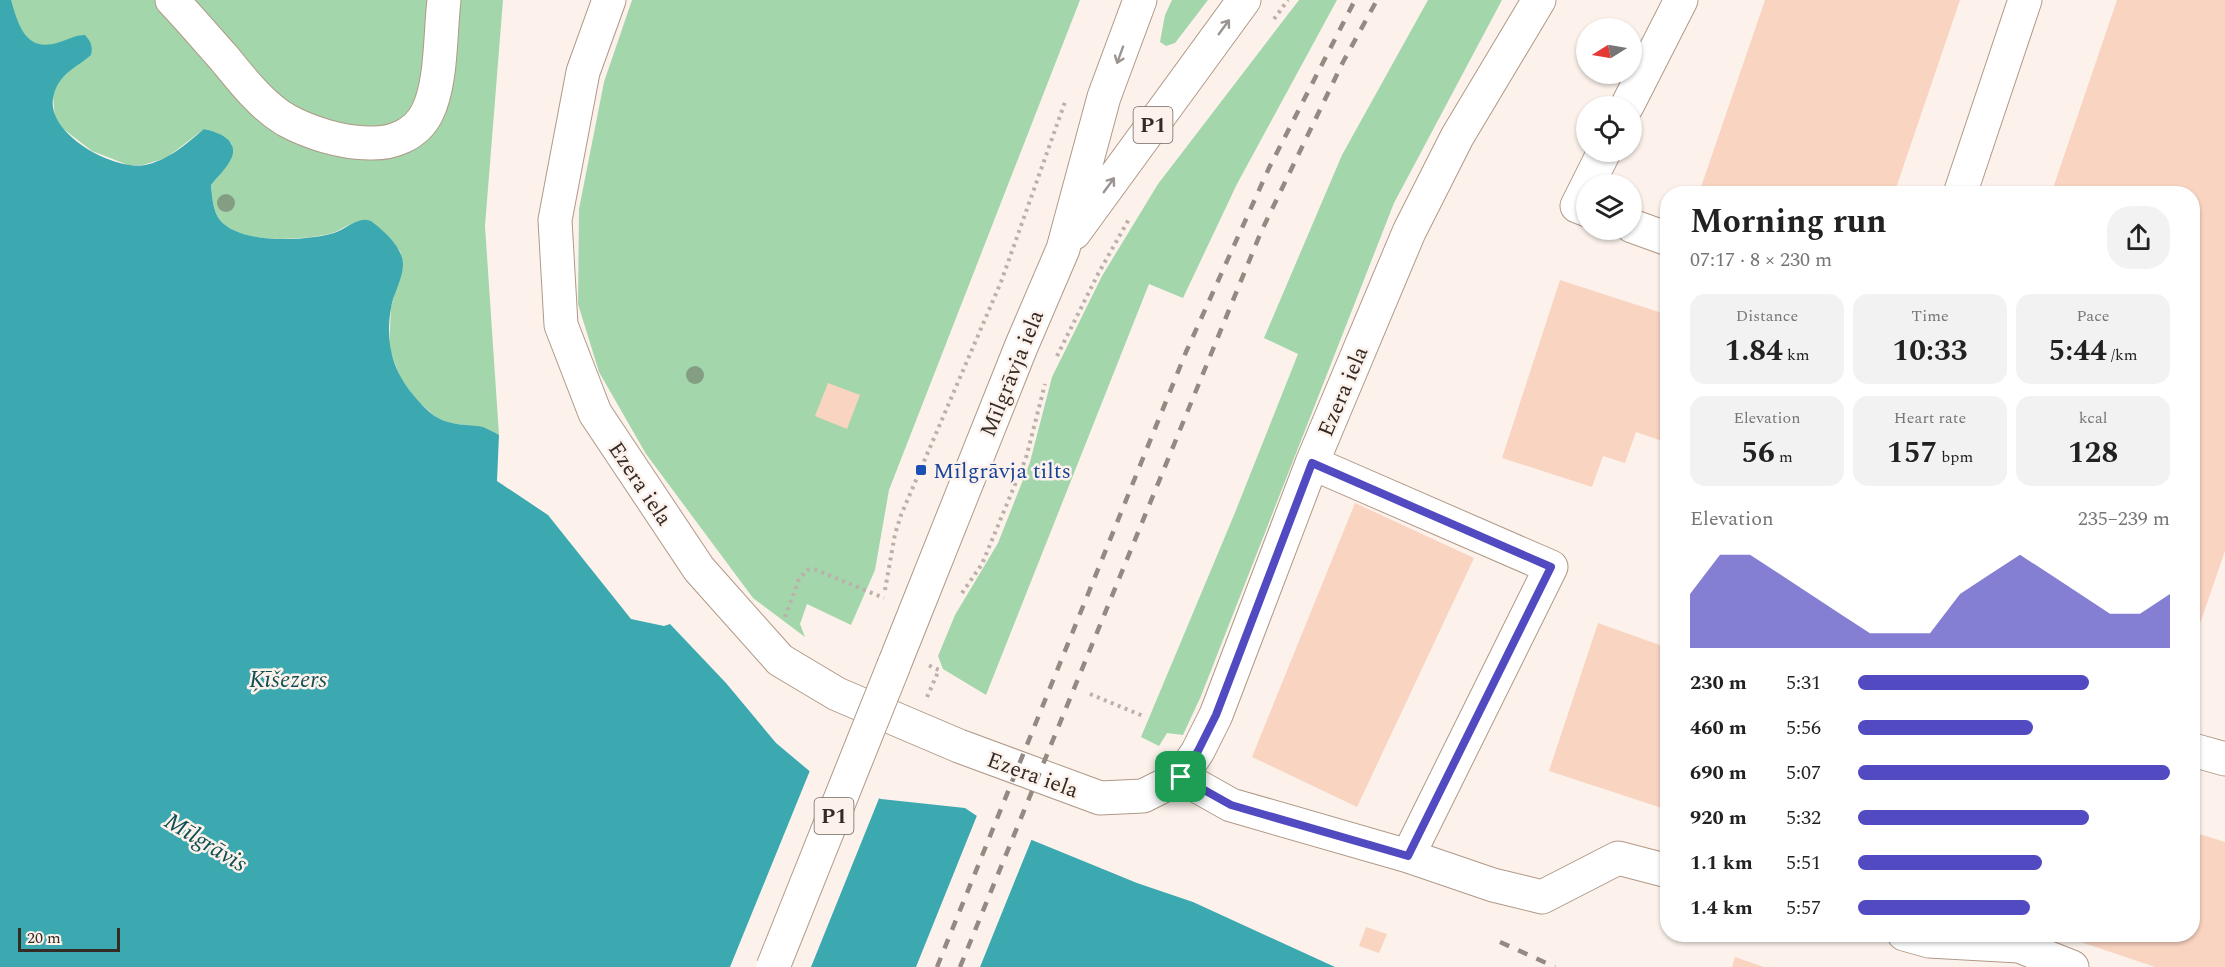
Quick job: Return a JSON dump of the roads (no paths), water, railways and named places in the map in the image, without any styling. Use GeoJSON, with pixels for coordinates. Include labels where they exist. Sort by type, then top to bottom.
{"type":"FeatureCollection","features":[{"type":"Feature","properties":{"kind":"street"},"geometry":{"type":"LineString","coordinates":[[172,0],[246,84],[285,119],[327,136],[378,144],[393,142],[412,131],[427,113],[436,76],[444,0]]}},
{"type":"Feature","properties":{"kind":"street","name":"Ezera iela"},"geometry":{"type":"LineString","coordinates":[[609,0],[583,72],[555,220],[561,325],[595,413],[699,569],[780,660],[837,694],[959,746],[1100,798],[1143,796],[1181,777],[1198,751],[1216,715],[1312,463],[1409,232],[1457,137],[1539,0]]}},
{"type":"Feature","properties":{"kind":"street","name":"Mīlgrāvja iela"},"geometry":{"type":"LineString","coordinates":[[773,967],[1021,347],[1063,249],[1104,98],[1140,0]]}},
{"type":"Feature","properties":{"kind":"street","name":"Mīlgrāvja iela"},"geometry":{"type":"LineString","coordinates":[[1063,249],[1244,0]]}},
{"type":"Feature","properties":{"kind":"street"},"geometry":{"type":"LineString","coordinates":[[1632,96],[1681,0]]}},
{"type":"Feature","properties":{"kind":"street"},"geometry":{"type":"LineString","coordinates":[[1963,186],[2025,0]]}},
{"type":"Feature","properties":{"kind":"street"},"geometry":{"type":"LineString","coordinates":[[1642,230],[1660,236]]}},
{"type":"Feature","properties":{"kind":"street"},"geometry":{"type":"LineString","coordinates":[[1312,463],[1551,567],[1408,856]]}},
{"type":"Feature","properties":{"kind":"street"},"geometry":{"type":"LineString","coordinates":[[2200,752],[2225,759]]}},
{"type":"Feature","properties":{"kind":"street"},"geometry":{"type":"LineString","coordinates":[[1181,777],[1231,805],[1408,856],[1493,885],[1542,897],[1618,858],[1660,869]]}},
{"type":"Feature","properties":{"kind":"street"},"geometry":{"type":"LineString","coordinates":[[1918,948],[1996,942]]}},
{"type":"Feature","properties":{"kind":"street"},"geometry":{"type":"LineString","coordinates":[[2026,942],[2072,967]]}},
{"type":"Feature","properties":{"kind":"water","name":"Ķīšezers"},"geometry":{"type":"Polygon","coordinates":[[[0,0],[11,0],[20,27],[30,40],[46,45],[85,35],[90,42],[91,55],[60,81],[54,94],[53,108],[59,122],[69,135],[83,146],[116,162],[145,165],[154,163],[184,146],[204,129],[210,130],[226,138],[233,147],[231,159],[211,185],[216,212],[220,220],[230,228],[242,234],[258,237],[308,238],[334,233],[354,222],[365,220],[375,224],[384,232],[397,247],[403,264],[391,308],[389,333],[392,356],[407,387],[431,414],[443,421],[483,427],[499,435],[497,481],[548,515],[631,619],[664,626],[670,624],[726,683],[776,743],[813,774],[881,799],[965,808],[983,820],[1137,883],[1193,902],[1335,967],[0,967],[0,0]]]}},
{"type":"Feature","properties":{"kind":"railway"},"geometry":{"type":"LineString","coordinates":[[937,967],[1186,352],[1269,168],[1355,0]]}},
{"type":"Feature","properties":{"kind":"railway"},"geometry":{"type":"LineString","coordinates":[[960,967],[1261,232],[1343,62],[1377,0]]}},
{"type":"Feature","properties":{"kind":"railway"},"geometry":{"type":"LineString","coordinates":[[1500,942],[1555,967]]}},
{"type":"Feature","properties":{"kind":"place","name":"Mīlgrāvja tilts"},"geometry":{"type":"Point","coordinates":[921,470]}},
{"type":"Feature","properties":{"kind":"water label","name":"Mīlgrāvis"},"geometry":{"type":"Point","coordinates":[206,842]}}]}
